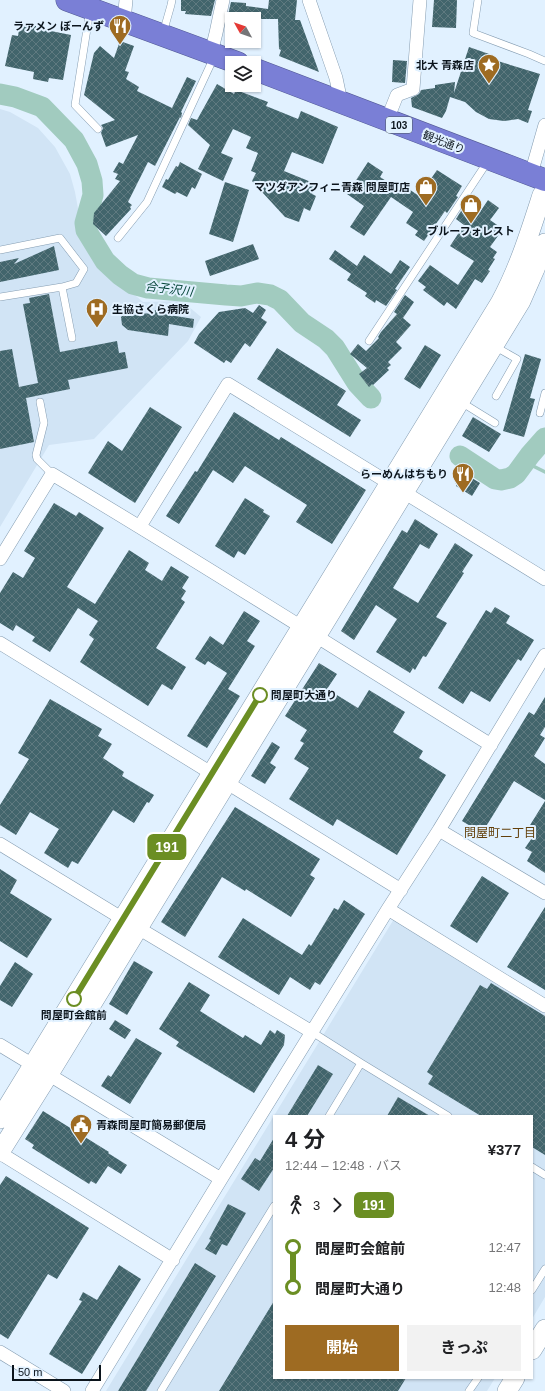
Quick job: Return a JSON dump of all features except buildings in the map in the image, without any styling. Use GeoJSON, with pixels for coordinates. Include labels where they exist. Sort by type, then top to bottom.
{"type":"FeatureCollection","features":[{"type":"Feature","properties":{"kind":"highway"},"geometry":{"type":"LineString","coordinates":[[68,0],[125,10],[163,35],[225,58]]}},
{"type":"Feature","properties":{"kind":"highway","name":"観光通り"},"geometry":{"type":"LineString","coordinates":[[261,72],[538,177]]}},
{"type":"Feature","properties":{"kind":"street"},"geometry":{"type":"LineString","coordinates":[[213,53],[223,0]]}},
{"type":"Feature","properties":{"kind":"street"},"geometry":{"type":"LineString","coordinates":[[309,0],[336,78],[341,102]]}},
{"type":"Feature","properties":{"kind":"street"},"geometry":{"type":"LineString","coordinates":[[387,120],[396,95],[413,89],[420,0]]}},
{"type":"Feature","properties":{"kind":"street"},"geometry":{"type":"LineString","coordinates":[[538,177],[545,126]]}},
{"type":"Feature","properties":{"kind":"street"},"geometry":{"type":"LineString","coordinates":[[173,1260],[0,1152],[41,1070],[398,487],[508,288],[526,248],[542,195],[545,193]]}},
{"type":"Feature","properties":{"kind":"street"},"geometry":{"type":"LineString","coordinates":[[398,487],[460,402],[494,346],[521,301],[536,269],[545,243]]}},
{"type":"Feature","properties":{"kind":"street"},"geometry":{"type":"LineString","coordinates":[[140,526],[228,384],[398,487],[545,579]]}},
{"type":"Feature","properties":{"kind":"street"},"geometry":{"type":"LineString","coordinates":[[0,559],[52,474],[140,526],[491,745]]}},
{"type":"Feature","properties":{"kind":"street"},"geometry":{"type":"LineString","coordinates":[[0,643],[401,890]]}},
{"type":"Feature","properties":{"kind":"street"},"geometry":{"type":"LineString","coordinates":[[92,1391],[388,909],[439,830],[545,655]]}},
{"type":"Feature","properties":{"kind":"street"},"geometry":{"type":"LineString","coordinates":[[439,830],[545,893]]}},
{"type":"Feature","properties":{"kind":"street"},"geometry":{"type":"LineString","coordinates":[[0,844],[312,1032]]}},
{"type":"Feature","properties":{"kind":"street"},"geometry":{"type":"LineString","coordinates":[[388,909],[545,1006]]}},
{"type":"Feature","properties":{"kind":"street"},"geometry":{"type":"LineString","coordinates":[[0,1045],[221,1179]]}},
{"type":"Feature","properties":{"kind":"street"},"geometry":{"type":"LineString","coordinates":[[0,1119],[41,1070]]}},
{"type":"Feature","properties":{"kind":"street"},"geometry":{"type":"LineString","coordinates":[[533,1348],[545,1329]]}},
{"type":"Feature","properties":{"kind":"street"},"geometry":{"type":"LineString","coordinates":[[0,1352],[64,1391]]}},
{"type":"Feature","properties":{"kind":"street"},"geometry":{"type":"LineString","coordinates":[[507,1391],[514,1379]]}},
{"type":"Feature","properties":{"kind":"lane"},"geometry":{"type":"LineString","coordinates":[[163,35],[172,0]]}},
{"type":"Feature","properties":{"kind":"lane"},"geometry":{"type":"LineString","coordinates":[[478,0],[473,33],[545,61]]}},
{"type":"Feature","properties":{"kind":"lane"},"geometry":{"type":"LineString","coordinates":[[90,4],[75,105],[98,129]]}},
{"type":"Feature","properties":{"kind":"lane"},"geometry":{"type":"LineString","coordinates":[[118,238],[147,202],[213,53]]}},
{"type":"Feature","properties":{"kind":"lane"},"geometry":{"type":"LineString","coordinates":[[369,341],[490,159]]}},
{"type":"Feature","properties":{"kind":"lane"},"geometry":{"type":"LineString","coordinates":[[0,250],[60,238],[84,269],[76,283],[62,287],[0,296]]}},
{"type":"Feature","properties":{"kind":"lane"},"geometry":{"type":"LineString","coordinates":[[62,287],[72,338]]}},
{"type":"Feature","properties":{"kind":"lane"},"geometry":{"type":"LineString","coordinates":[[494,346],[517,359],[496,396]]}},
{"type":"Feature","properties":{"kind":"lane"},"geometry":{"type":"LineString","coordinates":[[540,413],[545,393]]}},
{"type":"Feature","properties":{"kind":"lane"},"geometry":{"type":"LineString","coordinates":[[40,402],[44,423],[36,455],[37,459],[52,474]]}},
{"type":"Feature","properties":{"kind":"lane"},"geometry":{"type":"LineString","coordinates":[[460,402],[495,423]]}},
{"type":"Feature","properties":{"kind":"lane"},"geometry":{"type":"LineString","coordinates":[[312,1032],[446,1115]]}},
{"type":"Feature","properties":{"kind":"lane"},"geometry":{"type":"LineString","coordinates":[[330,1115],[362,1063]]}},
{"type":"Feature","properties":{"kind":"lane"},"geometry":{"type":"LineString","coordinates":[[533,1168],[545,1175]]}},
{"type":"Feature","properties":{"kind":"lane"},"geometry":{"type":"LineString","coordinates":[[161,1391],[273,1208]]}},
{"type":"Feature","properties":{"kind":"lane"},"geometry":{"type":"LineString","coordinates":[[533,1288],[545,1269]]}},
{"type":"Feature","properties":{"kind":"lane"},"geometry":{"type":"LineString","coordinates":[[470,1391],[477,1379]]}},
{"type":"Feature","properties":{"kind":"shaded area","name":"生協さくら病院"},"geometry":{"type":"Polygon","coordinates":[[[0,109],[10,112],[38,128],[55,147],[70,174],[81,225],[88,243],[114,277],[143,302],[182,301],[201,317],[188,341],[94,439],[49,445],[0,527],[0,109]]]}},
{"type":"Feature","properties":{"kind":"shaded area"},"geometry":{"type":"Polygon","coordinates":[[[394,919],[545,1012],[545,1297],[533,1317],[533,1115],[274,1115],[394,919]]]}},
{"type":"Feature","properties":{"kind":"shaded area"},"geometry":{"type":"Polygon","coordinates":[[[273,1117],[273,1379],[494,1379],[487,1391],[106,1391],[273,1117]]]}},
{"type":"Feature","properties":{"kind":"waterway","name":"合子沢川"},"geometry":{"type":"LineString","coordinates":[[0,94],[15,97],[42,107],[74,140],[87,164],[92,181],[93,195],[85,223],[86,230],[105,261],[120,275],[133,284],[148,288],[241,296],[257,293],[270,295],[280,300],[302,323],[326,339],[335,348],[357,383],[371,398]]}},
{"type":"Feature","properties":{"kind":"waterway","name":"合子沢川"},"geometry":{"type":"LineString","coordinates":[[460,456],[495,479],[501,480],[510,478],[516,474],[545,438]]}},
{"type":"Feature","properties":{"kind":"waterway"},"geometry":{"type":"LineString","coordinates":[[525,462],[545,472]]}},
{"type":"Feature","properties":{"kind":"bus line","name":"191"},"geometry":{"type":"LineString","coordinates":[[74,999],[260,695]]}},
{"type":"Feature","properties":{"kind":"place","name":"ラァメン ぼーんず"},"geometry":{"type":"Point","coordinates":[120,46]}},
{"type":"Feature","properties":{"kind":"place","name":"北大 青森店"},"geometry":{"type":"Point","coordinates":[489,84]}},
{"type":"Feature","properties":{"kind":"place","name":"マツダアンフィニ青森 問屋町店"},"geometry":{"type":"Point","coordinates":[426,206]}},
{"type":"Feature","properties":{"kind":"place","name":"ブルーフォレスト"},"geometry":{"type":"Point","coordinates":[471,224]}},
{"type":"Feature","properties":{"kind":"place","name":"生協さくら病院"},"geometry":{"type":"Point","coordinates":[97,328]}},
{"type":"Feature","properties":{"kind":"place","name":"らーめんはちもり"},"geometry":{"type":"Point","coordinates":[463,494]}},
{"type":"Feature","properties":{"kind":"place","name":"問屋町大通り"},"geometry":{"type":"Point","coordinates":[260,695]}},
{"type":"Feature","properties":{"kind":"place","name":"問屋町会館前"},"geometry":{"type":"Point","coordinates":[74,999]}},
{"type":"Feature","properties":{"kind":"place","name":"青森問屋町簡易郵便局"},"geometry":{"type":"Point","coordinates":[81,1144]}},
{"type":"Feature","properties":{"kind":"district","name":"問屋町二丁目"},"geometry":{"type":"Point","coordinates":[500,833]}}]}
